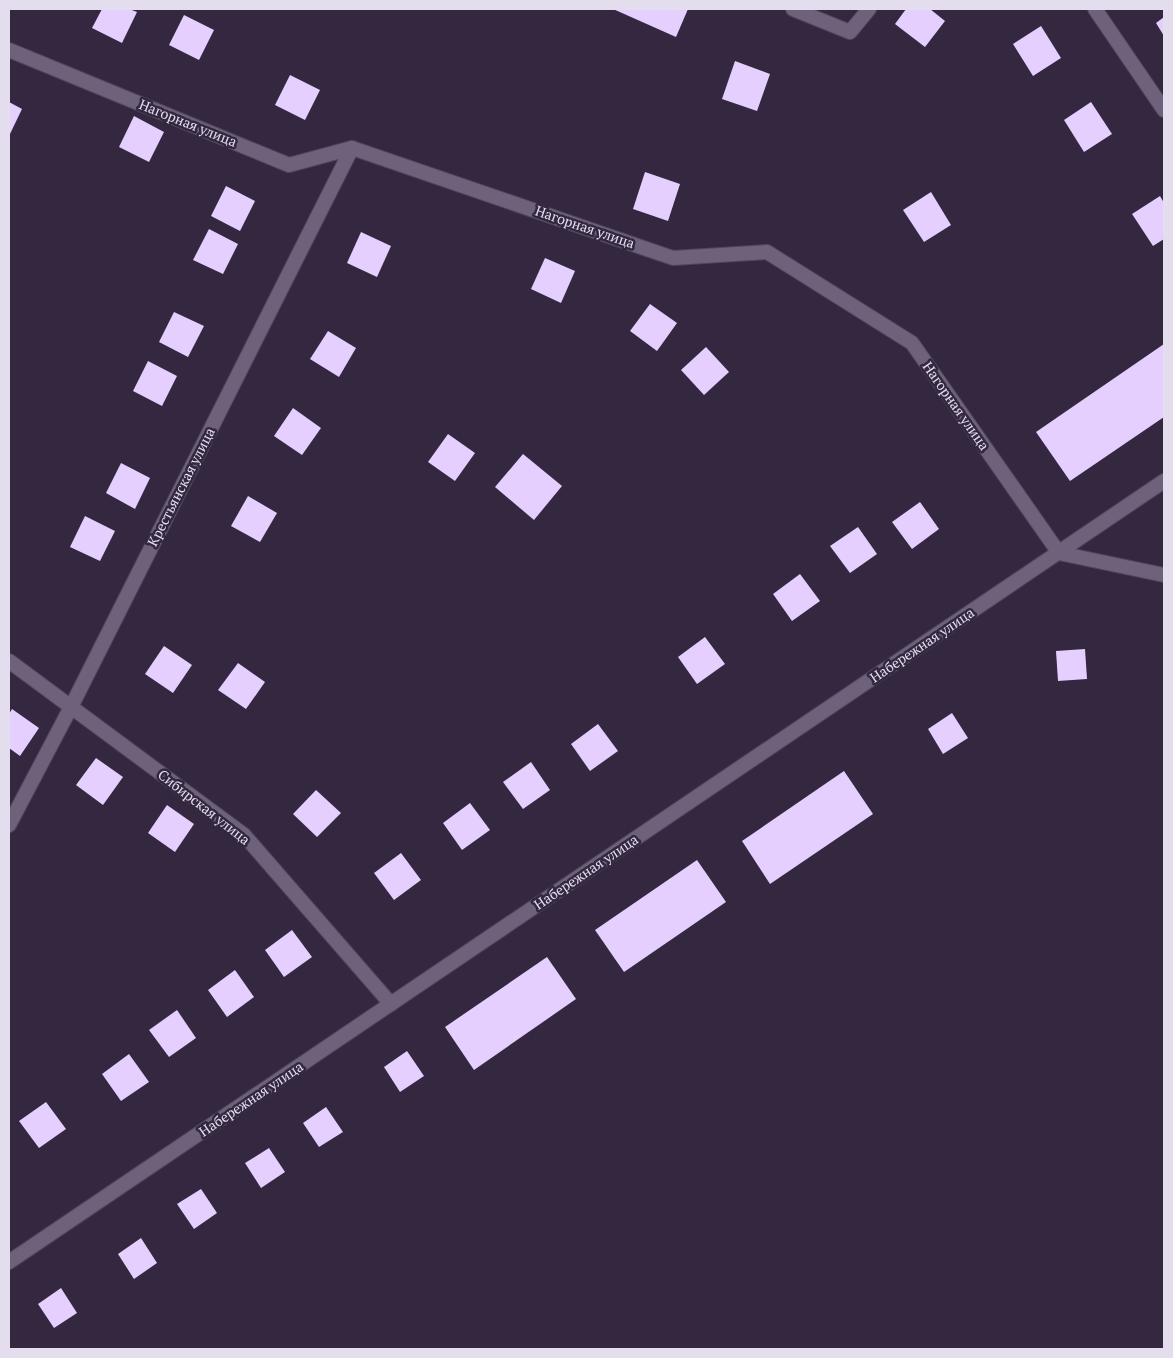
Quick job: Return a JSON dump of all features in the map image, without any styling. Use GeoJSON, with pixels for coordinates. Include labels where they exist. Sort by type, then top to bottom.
{"type":"FeatureCollection","features":[{"type":"Feature","properties":{"kind":"street"},"geometry":{"type":"LineString","coordinates":[[793,9],[850,32],[869,9]]}},
{"type":"Feature","properties":{"kind":"street"},"geometry":{"type":"LineString","coordinates":[[1095,9],[1164,110]]}},
{"type":"Feature","properties":{"kind":"street","name":"Нагорная улица"},"geometry":{"type":"LineString","coordinates":[[9,50],[289,165],[352,148],[674,258],[767,252],[912,343],[1059,553]]}},
{"type":"Feature","properties":{"kind":"street","name":"Крестьянская улица"},"geometry":{"type":"LineString","coordinates":[[9,826],[71,707],[352,148]]}},
{"type":"Feature","properties":{"kind":"street","name":"Набережная улица"},"geometry":{"type":"LineString","coordinates":[[9,1262],[1164,481]]}},
{"type":"Feature","properties":{"kind":"street"},"geometry":{"type":"LineString","coordinates":[[1059,553],[1164,575]]}},
{"type":"Feature","properties":{"kind":"street","name":"Сибирская улица"},"geometry":{"type":"LineString","coordinates":[[9,661],[244,835],[391,1004]]}},
{"type":"Feature","properties":{"kind":"building"},"geometry":{"type":"Polygon","coordinates":[[[102,9],[129,9],[137,12],[122,43],[92,28],[102,9]]]}},
{"type":"Feature","properties":{"kind":"building"},"geometry":{"type":"Polygon","coordinates":[[[613,9],[688,9],[676,37],[613,9]]]}},
{"type":"Feature","properties":{"kind":"building"},"geometry":{"type":"Polygon","coordinates":[[[906,9],[930,9],[945,21],[925,47],[895,24],[906,9]]]}},
{"type":"Feature","properties":{"kind":"building"},"geometry":{"type":"Polygon","coordinates":[[[184,15],[214,30],[199,60],[169,45],[184,15]]]}},
{"type":"Feature","properties":{"kind":"building"},"geometry":{"type":"Polygon","coordinates":[[[1164,17],[1164,36],[1156,23],[1164,17]]]}},
{"type":"Feature","properties":{"kind":"building"},"geometry":{"type":"Polygon","coordinates":[[[1041,26],[1061,58],[1033,76],[1013,44],[1041,26]]]}},
{"type":"Feature","properties":{"kind":"building"},"geometry":{"type":"Polygon","coordinates":[[[735,61],[770,74],[757,111],[722,99],[735,61]]]}},
{"type":"Feature","properties":{"kind":"building"},"geometry":{"type":"Polygon","coordinates":[[[290,75],[320,90],[305,120],[275,105],[290,75]]]}},
{"type":"Feature","properties":{"kind":"building"},"geometry":{"type":"Polygon","coordinates":[[[9,102],[22,109],[9,136],[9,102]]]}},
{"type":"Feature","properties":{"kind":"building"},"geometry":{"type":"Polygon","coordinates":[[[1091,102],[1112,134],[1084,152],[1064,120],[1091,102]]]}},
{"type":"Feature","properties":{"kind":"building"},"geometry":{"type":"Polygon","coordinates":[[[134,116],[164,132],[149,162],[119,147],[134,116]]]}},
{"type":"Feature","properties":{"kind":"building"},"geometry":{"type":"Polygon","coordinates":[[[645,172],[680,184],[668,221],[633,209],[645,172]]]}},
{"type":"Feature","properties":{"kind":"building"},"geometry":{"type":"Polygon","coordinates":[[[226,186],[255,201],[240,231],[211,216],[226,186]]]}},
{"type":"Feature","properties":{"kind":"building"},"geometry":{"type":"Polygon","coordinates":[[[931,192],[951,225],[924,242],[903,210],[931,192]]]}},
{"type":"Feature","properties":{"kind":"building"},"geometry":{"type":"Polygon","coordinates":[[[1160,196],[1164,203],[1164,239],[1153,246],[1132,214],[1160,196]]]}},
{"type":"Feature","properties":{"kind":"building"},"geometry":{"type":"Polygon","coordinates":[[[209,229],[238,244],[223,274],[193,260],[209,229]]]}},
{"type":"Feature","properties":{"kind":"building"},"geometry":{"type":"Polygon","coordinates":[[[361,232],[391,246],[377,277],[347,263],[361,232]]]}},
{"type":"Feature","properties":{"kind":"building"},"geometry":{"type":"Polygon","coordinates":[[[545,258],[575,271],[561,303],[531,289],[545,258]]]}},
{"type":"Feature","properties":{"kind":"building"},"geometry":{"type":"Polygon","coordinates":[[[650,304],[677,323],[657,351],[630,331],[650,304]]]}},
{"type":"Feature","properties":{"kind":"building"},"geometry":{"type":"Polygon","coordinates":[[[174,312],[204,326],[188,357],[159,342],[174,312]]]}},
{"type":"Feature","properties":{"kind":"building"},"geometry":{"type":"Polygon","coordinates":[[[328,331],[356,348],[339,377],[310,359],[328,331]]]}},
{"type":"Feature","properties":{"kind":"building"},"geometry":{"type":"Polygon","coordinates":[[[1164,344],[1164,417],[1070,481],[1036,432],[1164,344]]]}},
{"type":"Feature","properties":{"kind":"building"},"geometry":{"type":"Polygon","coordinates":[[[706,347],[729,372],[704,395],[681,370],[706,347]]]}},
{"type":"Feature","properties":{"kind":"building"},"geometry":{"type":"Polygon","coordinates":[[[148,361],[177,376],[162,406],[133,391],[148,361]]]}},
{"type":"Feature","properties":{"kind":"building"},"geometry":{"type":"Polygon","coordinates":[[[293,408],[321,428],[302,455],[274,436],[293,408]]]}},
{"type":"Feature","properties":{"kind":"building"},"geometry":{"type":"Polygon","coordinates":[[[448,434],[475,453],[455,481],[428,462],[448,434]]]}},
{"type":"Feature","properties":{"kind":"building"},"geometry":{"type":"Polygon","coordinates":[[[523,454],[562,486],[534,520],[495,487],[523,454]]]}},
{"type":"Feature","properties":{"kind":"building"},"geometry":{"type":"Polygon","coordinates":[[[121,463],[150,478],[135,509],[106,493],[121,463]]]}},
{"type":"Feature","properties":{"kind":"building"},"geometry":{"type":"Polygon","coordinates":[[[248,496],[277,513],[260,542],[231,526],[248,496]]]}},
{"type":"Feature","properties":{"kind":"building"},"geometry":{"type":"Polygon","coordinates":[[[920,502],[939,529],[912,549],[892,522],[920,502]]]}},
{"type":"Feature","properties":{"kind":"building"},"geometry":{"type":"Polygon","coordinates":[[[85,516],[115,531],[100,561],[70,547],[85,516]]]}},
{"type":"Feature","properties":{"kind":"building"},"geometry":{"type":"Polygon","coordinates":[[[858,527],[877,554],[850,573],[830,546],[858,527]]]}},
{"type":"Feature","properties":{"kind":"building"},"geometry":{"type":"Polygon","coordinates":[[[800,574],[820,601],[792,621],[773,594],[800,574]]]}},
{"type":"Feature","properties":{"kind":"building"},"geometry":{"type":"Polygon","coordinates":[[[705,637],[725,664],[697,684],[678,657],[705,637]]]}},
{"type":"Feature","properties":{"kind":"building"},"geometry":{"type":"Polygon","coordinates":[[[164,646],[192,665],[173,693],[145,674],[164,646]]]}},
{"type":"Feature","properties":{"kind":"building"},"geometry":{"type":"Polygon","coordinates":[[[1085,649],[1087,679],[1058,681],[1056,651],[1085,649]]]}},
{"type":"Feature","properties":{"kind":"building"},"geometry":{"type":"Polygon","coordinates":[[[238,663],[265,682],[246,709],[218,690],[238,663]]]}},
{"type":"Feature","properties":{"kind":"building"},"geometry":{"type":"Polygon","coordinates":[[[12,709],[39,728],[20,756],[9,748],[9,714],[12,709]]]}},
{"type":"Feature","properties":{"kind":"building"},"geometry":{"type":"Polygon","coordinates":[[[952,713],[968,738],[943,754],[928,729],[952,713]]]}},
{"type":"Feature","properties":{"kind":"building"},"geometry":{"type":"Polygon","coordinates":[[[598,724],[618,751],[590,771],[571,744],[598,724]]]}},
{"type":"Feature","properties":{"kind":"building"},"geometry":{"type":"Polygon","coordinates":[[[96,758],[123,777],[103,805],[76,785],[96,758]]]}},
{"type":"Feature","properties":{"kind":"building"},"geometry":{"type":"Polygon","coordinates":[[[531,762],[550,790],[523,809],[503,782],[531,762]]]}},
{"type":"Feature","properties":{"kind":"building"},"geometry":{"type":"Polygon","coordinates":[[[844,771],[873,814],[770,884],[742,841],[844,771]]]}},
{"type":"Feature","properties":{"kind":"building"},"geometry":{"type":"Polygon","coordinates":[[[316,790],[341,813],[317,837],[293,814],[316,790]]]}},
{"type":"Feature","properties":{"kind":"building"},"geometry":{"type":"Polygon","coordinates":[[[470,803],[490,830],[462,850],[443,823],[470,803]]]}},
{"type":"Feature","properties":{"kind":"building"},"geometry":{"type":"Polygon","coordinates":[[[167,805],[194,824],[175,852],[148,833],[167,805]]]}},
{"type":"Feature","properties":{"kind":"building"},"geometry":{"type":"Polygon","coordinates":[[[401,853],[421,880],[394,900],[374,873],[401,853]]]}},
{"type":"Feature","properties":{"kind":"building"},"geometry":{"type":"Polygon","coordinates":[[[697,860],[726,902],[624,972],[595,930],[697,860]]]}},
{"type":"Feature","properties":{"kind":"building"},"geometry":{"type":"Polygon","coordinates":[[[292,930],[312,957],[284,977],[265,950],[292,930]]]}},
{"type":"Feature","properties":{"kind":"building"},"geometry":{"type":"Polygon","coordinates":[[[547,957],[576,999],[474,1070],[445,1027],[547,957]]]}},
{"type":"Feature","properties":{"kind":"building"},"geometry":{"type":"Polygon","coordinates":[[[235,970],[254,997],[227,1017],[208,990],[235,970]]]}},
{"type":"Feature","properties":{"kind":"building"},"geometry":{"type":"Polygon","coordinates":[[[177,1010],[196,1038],[169,1057],[149,1030],[177,1010]]]}},
{"type":"Feature","properties":{"kind":"building"},"geometry":{"type":"Polygon","coordinates":[[[407,1051],[424,1076],[400,1092],[384,1067],[407,1051]]]}},
{"type":"Feature","properties":{"kind":"building"},"geometry":{"type":"Polygon","coordinates":[[[129,1054],[149,1082],[121,1101],[102,1074],[129,1054]]]}},
{"type":"Feature","properties":{"kind":"building"},"geometry":{"type":"Polygon","coordinates":[[[46,1102],[66,1129],[39,1148],[19,1121],[46,1102]]]}},
{"type":"Feature","properties":{"kind":"building"},"geometry":{"type":"Polygon","coordinates":[[[326,1107],[343,1132],[319,1147],[303,1123],[326,1107]]]}},
{"type":"Feature","properties":{"kind":"building"},"geometry":{"type":"Polygon","coordinates":[[[269,1148],[285,1172],[261,1188],[245,1163],[269,1148]]]}},
{"type":"Feature","properties":{"kind":"building"},"geometry":{"type":"Polygon","coordinates":[[[201,1189],[217,1213],[194,1229],[177,1204],[201,1189]]]}},
{"type":"Feature","properties":{"kind":"building"},"geometry":{"type":"Polygon","coordinates":[[[141,1238],[157,1263],[134,1279],[118,1254],[141,1238]]]}},
{"type":"Feature","properties":{"kind":"building"},"geometry":{"type":"Polygon","coordinates":[[[61,1288],[77,1313],[54,1328],[38,1304],[61,1288]]]}}]}
